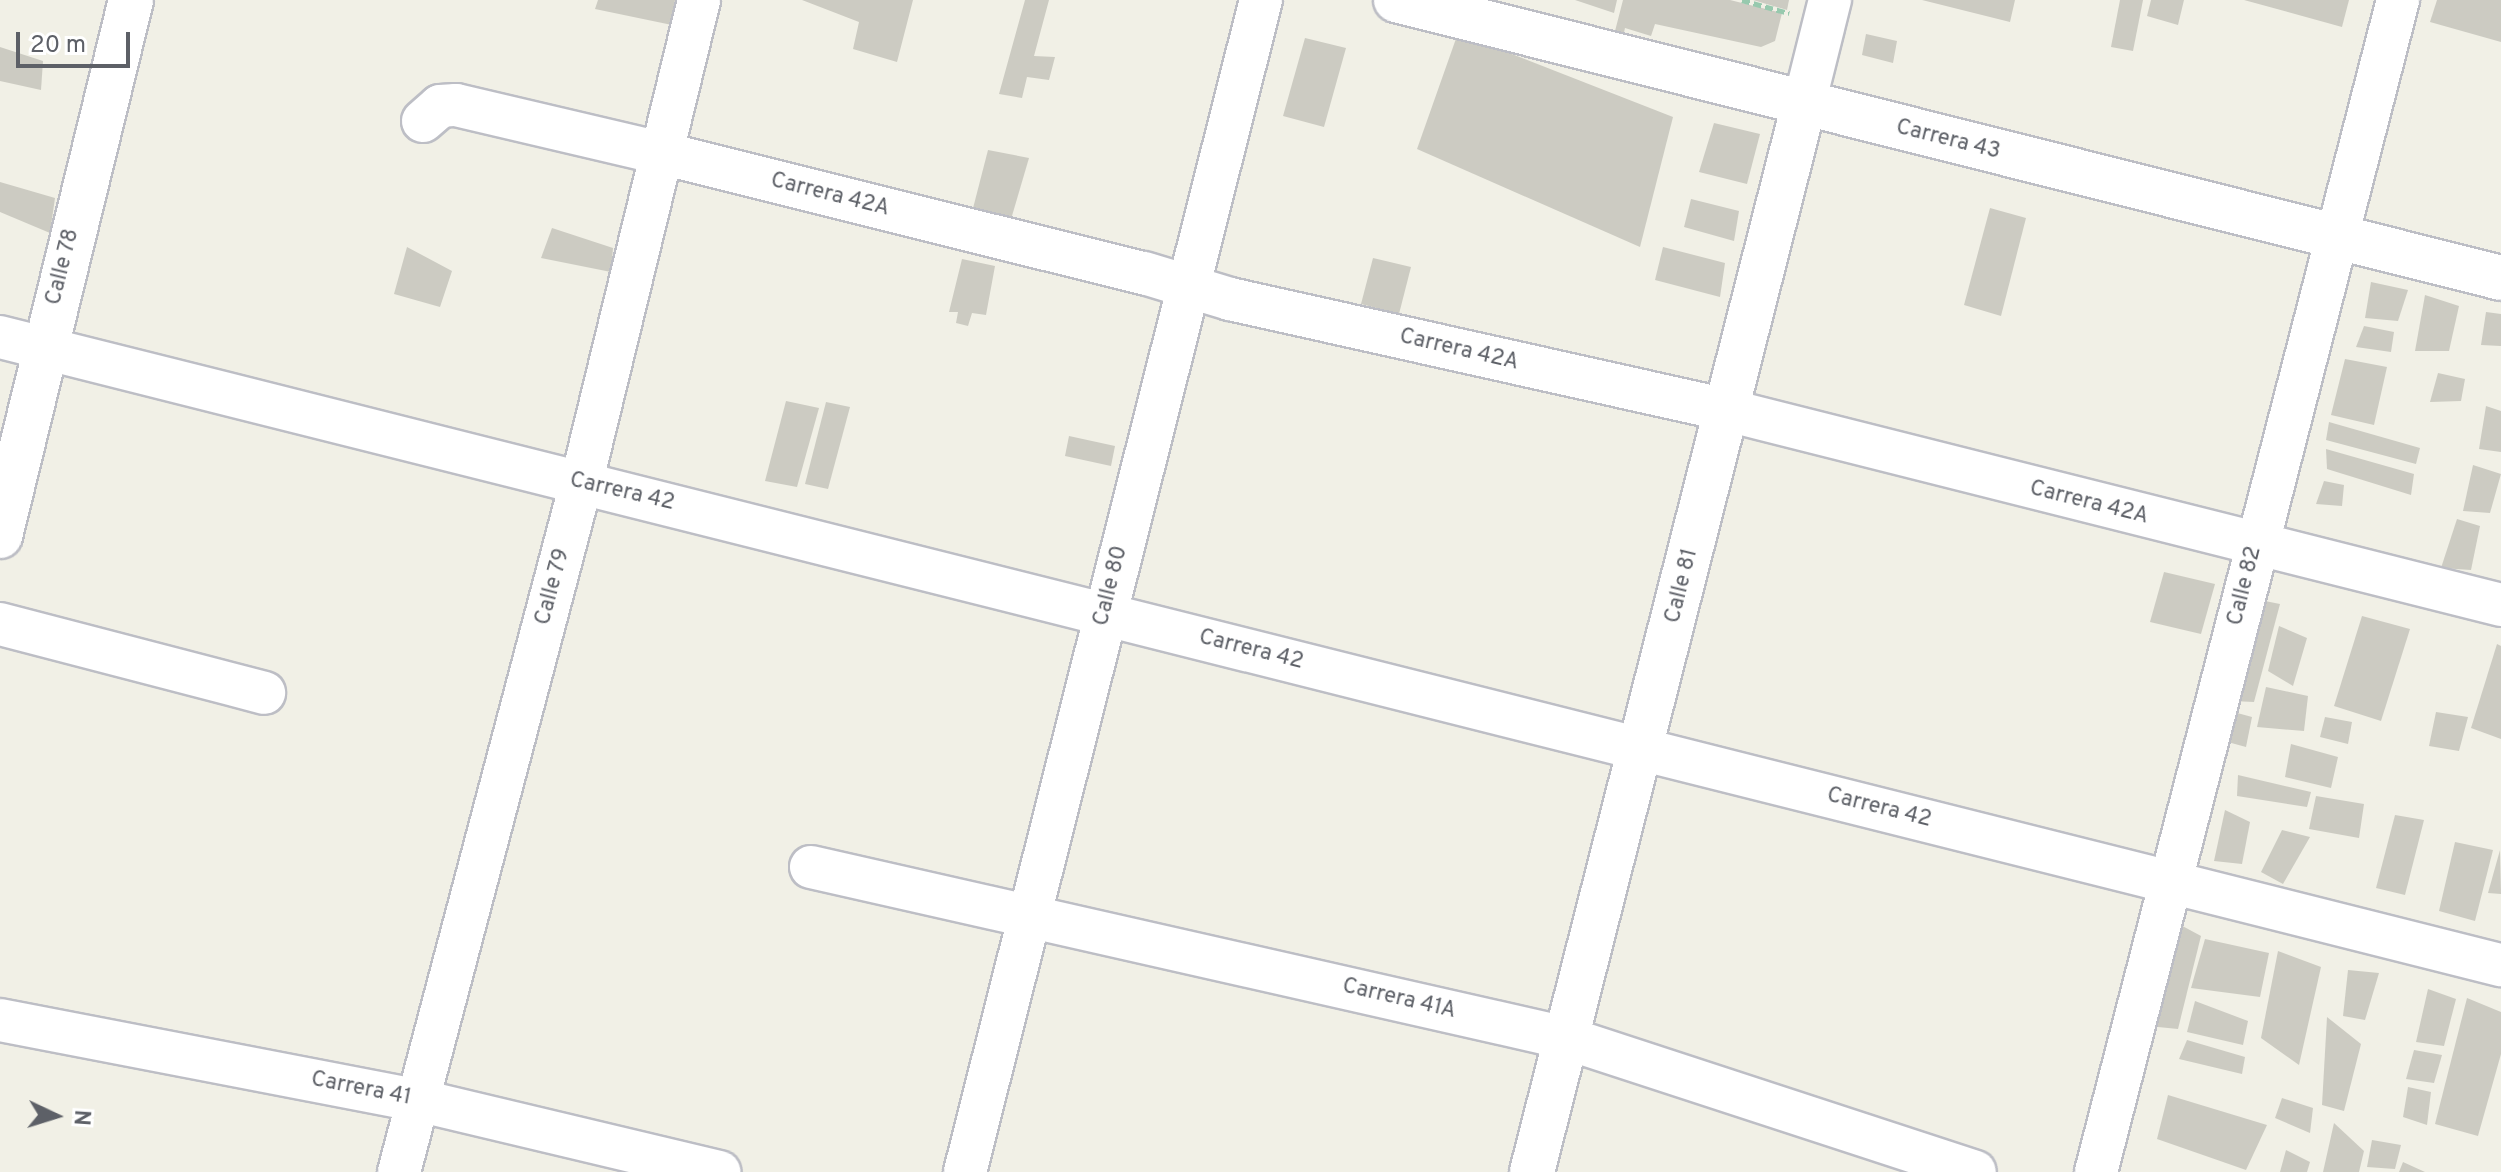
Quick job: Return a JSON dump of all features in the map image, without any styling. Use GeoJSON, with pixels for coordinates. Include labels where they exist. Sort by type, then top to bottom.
{"type":"FeatureCollection","features":[{"type":"Feature","properties":{"kind":"street","name":"Calle 78"},"geometry":{"type":"LineString","coordinates":[[0,536],[131,0]]}},
{"type":"Feature","properties":{"kind":"street","name":"Calle 79"},"geometry":{"type":"LineString","coordinates":[[399,1172],[582,480],[699,0]]}},
{"type":"Feature","properties":{"kind":"street","name":"Calle 80"},"geometry":{"type":"LineString","coordinates":[[965,1172],[1261,0]]}},
{"type":"Feature","properties":{"kind":"street","name":"Carrera 43"},"geometry":{"type":"LineString","coordinates":[[1396,0],[2501,278]]}},
{"type":"Feature","properties":{"kind":"street","name":"Calle 81"},"geometry":{"type":"LineString","coordinates":[[1532,1172],[1830,0]]}},
{"type":"Feature","properties":{"kind":"street","name":"Calle 82"},"geometry":{"type":"LineString","coordinates":[[2096,1172],[2398,0]]}},
{"type":"Feature","properties":{"kind":"street","name":"Carrera 42A"},"geometry":{"type":"LineString","coordinates":[[423,121],[440,106],[456,105],[661,153],[1187,285],[1245,303],[1727,410],[2501,605]]}},
{"type":"Feature","properties":{"kind":"street","name":"Carrera 42"},"geometry":{"type":"LineString","coordinates":[[0,337],[537,475],[582,480],[2501,965]]}},
{"type":"Feature","properties":{"kind":"street"},"geometry":{"type":"LineString","coordinates":[[0,624],[264,693]]}},
{"type":"Feature","properties":{"kind":"street","name":"Carrera 41A"},"geometry":{"type":"LineString","coordinates":[[811,867],[1566,1038],[1975,1172]]}},
{"type":"Feature","properties":{"kind":"street","name":"Carrera 41"},"geometry":{"type":"LineString","coordinates":[[0,1020],[417,1100],[720,1172]]}},
{"type":"Feature","properties":{"kind":"building"},"geometry":{"type":"Polygon","coordinates":[[[598,0],[675,0],[672,25],[595,9],[598,0]]]}},
{"type":"Feature","properties":{"kind":"building"},"geometry":{"type":"Polygon","coordinates":[[[802,0],[913,0],[897,62],[853,49],[859,22],[802,0]]]}},
{"type":"Feature","properties":{"kind":"building"},"geometry":{"type":"Polygon","coordinates":[[[1025,0],[1049,0],[1034,56],[1055,57],[1049,80],[1027,77],[1022,98],[999,94],[1025,0]]]}},
{"type":"Feature","properties":{"kind":"building"},"geometry":{"type":"Polygon","coordinates":[[[1575,0],[1617,0],[1614,13],[1575,0]]]}},
{"type":"Feature","properties":{"kind":"building"},"geometry":{"type":"Polygon","coordinates":[[[1623,0],[1730,0],[1782,13],[1775,41],[1761,47],[1655,24],[1651,36],[1625,28],[1623,37],[1614,35],[1623,0]]]}},
{"type":"Feature","properties":{"kind":"building"},"geometry":{"type":"Polygon","coordinates":[[[1753,0],[1789,0],[1787,10],[1753,0]]]}},
{"type":"Feature","properties":{"kind":"building"},"geometry":{"type":"Polygon","coordinates":[[[1922,0],[2015,0],[2010,22],[1922,0]]]}},
{"type":"Feature","properties":{"kind":"building"},"geometry":{"type":"Polygon","coordinates":[[[2120,0],[2143,0],[2133,51],[2111,47],[2120,0]]]}},
{"type":"Feature","properties":{"kind":"building"},"geometry":{"type":"Polygon","coordinates":[[[2151,0],[2184,0],[2178,25],[2147,16],[2151,0]]]}},
{"type":"Feature","properties":{"kind":"building"},"geometry":{"type":"Polygon","coordinates":[[[2244,0],[2349,0],[2342,27],[2244,0]]]}},
{"type":"Feature","properties":{"kind":"building"},"geometry":{"type":"Polygon","coordinates":[[[2437,0],[2501,0],[2501,42],[2430,22],[2437,0]]]}},
{"type":"Feature","properties":{"kind":"building"},"geometry":{"type":"Polygon","coordinates":[[[1458,33],[1673,117],[1640,247],[1417,149],[1458,33]]]}},
{"type":"Feature","properties":{"kind":"building"},"geometry":{"type":"Polygon","coordinates":[[[1866,34],[1897,41],[1893,63],[1862,55],[1866,34]]]}},
{"type":"Feature","properties":{"kind":"building"},"geometry":{"type":"Polygon","coordinates":[[[1305,38],[1346,48],[1324,127],[1283,116],[1305,38]]]}},
{"type":"Feature","properties":{"kind":"building"},"geometry":{"type":"Polygon","coordinates":[[[0,47],[43,61],[41,90],[0,81],[0,47]]]}},
{"type":"Feature","properties":{"kind":"building"},"geometry":{"type":"Polygon","coordinates":[[[1714,123],[1760,134],[1747,184],[1699,172],[1714,123]]]}},
{"type":"Feature","properties":{"kind":"building"},"geometry":{"type":"Polygon","coordinates":[[[988,150],[1029,158],[1009,226],[971,216],[988,150]]]}},
{"type":"Feature","properties":{"kind":"building"},"geometry":{"type":"Polygon","coordinates":[[[0,182],[55,198],[50,233],[0,212],[0,182]]]}},
{"type":"Feature","properties":{"kind":"building"},"geometry":{"type":"Polygon","coordinates":[[[1691,199],[1739,211],[1734,241],[1684,227],[1691,199]]]}},
{"type":"Feature","properties":{"kind":"building"},"geometry":{"type":"Polygon","coordinates":[[[1990,208],[2026,218],[2001,316],[1964,305],[1990,208]]]}},
{"type":"Feature","properties":{"kind":"building"},"geometry":{"type":"Polygon","coordinates":[[[552,228],[613,248],[611,272],[541,258],[552,228]]]}},
{"type":"Feature","properties":{"kind":"building"},"geometry":{"type":"Polygon","coordinates":[[[407,247],[452,271],[440,307],[394,294],[407,247]]]}},
{"type":"Feature","properties":{"kind":"building"},"geometry":{"type":"Polygon","coordinates":[[[1663,247],[1725,263],[1720,297],[1655,280],[1663,247]]]}},
{"type":"Feature","properties":{"kind":"building"},"geometry":{"type":"Polygon","coordinates":[[[1373,258],[1411,267],[1399,314],[1361,304],[1373,258]]]}},
{"type":"Feature","properties":{"kind":"building"},"geometry":{"type":"Polygon","coordinates":[[[962,259],[995,266],[986,315],[972,313],[968,326],[956,323],[958,312],[949,312],[962,259]]]}},
{"type":"Feature","properties":{"kind":"building"},"geometry":{"type":"Polygon","coordinates":[[[2371,282],[2408,290],[2398,321],[2365,318],[2371,282]]]}},
{"type":"Feature","properties":{"kind":"building"},"geometry":{"type":"Polygon","coordinates":[[[2425,295],[2459,306],[2449,351],[2415,351],[2425,295]]]}},
{"type":"Feature","properties":{"kind":"building"},"geometry":{"type":"Polygon","coordinates":[[[2486,312],[2501,314],[2501,346],[2481,345],[2486,312]]]}},
{"type":"Feature","properties":{"kind":"building"},"geometry":{"type":"Polygon","coordinates":[[[2364,326],[2394,332],[2391,352],[2356,347],[2364,326]]]}},
{"type":"Feature","properties":{"kind":"building"},"geometry":{"type":"Polygon","coordinates":[[[2345,359],[2387,367],[2374,425],[2331,415],[2345,359]]]}},
{"type":"Feature","properties":{"kind":"building"},"geometry":{"type":"Polygon","coordinates":[[[2438,373],[2465,379],[2461,401],[2430,402],[2438,373]]]}},
{"type":"Feature","properties":{"kind":"building"},"geometry":{"type":"Polygon","coordinates":[[[786,401],[819,408],[797,487],[765,481],[786,401]]]}},
{"type":"Feature","properties":{"kind":"building"},"geometry":{"type":"Polygon","coordinates":[[[826,402],[850,407],[828,489],[805,484],[826,402]]]}},
{"type":"Feature","properties":{"kind":"building"},"geometry":{"type":"Polygon","coordinates":[[[2486,406],[2501,411],[2501,452],[2479,449],[2486,406]]]}},
{"type":"Feature","properties":{"kind":"building"},"geometry":{"type":"Polygon","coordinates":[[[2329,422],[2420,448],[2416,464],[2326,440],[2329,422]]]}},
{"type":"Feature","properties":{"kind":"building"},"geometry":{"type":"Polygon","coordinates":[[[1069,436],[1115,446],[1111,466],[1065,456],[1069,436]]]}},
{"type":"Feature","properties":{"kind":"building"},"geometry":{"type":"Polygon","coordinates":[[[2326,449],[2414,474],[2411,495],[2327,469],[2326,449]]]}},
{"type":"Feature","properties":{"kind":"building"},"geometry":{"type":"Polygon","coordinates":[[[2473,465],[2501,474],[2490,513],[2463,511],[2473,465]]]}},
{"type":"Feature","properties":{"kind":"building"},"geometry":{"type":"Polygon","coordinates":[[[2324,481],[2344,485],[2342,506],[2316,504],[2324,481]]]}},
{"type":"Feature","properties":{"kind":"building"},"geometry":{"type":"Polygon","coordinates":[[[2457,519],[2480,526],[2471,570],[2441,568],[2457,519]]]}},
{"type":"Feature","properties":{"kind":"building"},"geometry":{"type":"Polygon","coordinates":[[[2164,572],[2215,584],[2201,634],[2150,622],[2164,572]]]}},
{"type":"Feature","properties":{"kind":"building"},"geometry":{"type":"Polygon","coordinates":[[[2260,600],[2280,604],[2254,702],[2232,701],[2260,600]]]}},
{"type":"Feature","properties":{"kind":"building"},"geometry":{"type":"Polygon","coordinates":[[[2362,616],[2410,629],[2381,721],[2334,706],[2362,616]]]}},
{"type":"Feature","properties":{"kind":"building"},"geometry":{"type":"Polygon","coordinates":[[[2279,626],[2307,638],[2293,686],[2268,671],[2279,626]]]}},
{"type":"Feature","properties":{"kind":"building"},"geometry":{"type":"Polygon","coordinates":[[[2497,644],[2501,646],[2501,739],[2471,728],[2497,644]]]}},
{"type":"Feature","properties":{"kind":"building"},"geometry":{"type":"Polygon","coordinates":[[[2266,687],[2308,696],[2304,731],[2257,727],[2266,687]]]}},
{"type":"Feature","properties":{"kind":"building"},"geometry":{"type":"Polygon","coordinates":[[[2230,711],[2252,717],[2246,747],[2224,741],[2230,711]]]}},
{"type":"Feature","properties":{"kind":"building"},"geometry":{"type":"Polygon","coordinates":[[[2436,712],[2468,717],[2459,751],[2429,746],[2436,712]]]}},
{"type":"Feature","properties":{"kind":"building"},"geometry":{"type":"Polygon","coordinates":[[[2325,717],[2352,722],[2348,744],[2320,737],[2325,717]]]}},
{"type":"Feature","properties":{"kind":"building"},"geometry":{"type":"Polygon","coordinates":[[[2291,744],[2338,757],[2331,788],[2285,777],[2291,744]]]}},
{"type":"Feature","properties":{"kind":"building"},"geometry":{"type":"Polygon","coordinates":[[[2238,775],[2311,792],[2307,807],[2237,796],[2238,775]]]}},
{"type":"Feature","properties":{"kind":"building"},"geometry":{"type":"Polygon","coordinates":[[[2316,796],[2364,804],[2359,838],[2309,829],[2316,796]]]}},
{"type":"Feature","properties":{"kind":"building"},"geometry":{"type":"Polygon","coordinates":[[[2225,810],[2250,822],[2242,864],[2214,861],[2225,810]]]}},
{"type":"Feature","properties":{"kind":"building"},"geometry":{"type":"Polygon","coordinates":[[[2395,815],[2424,820],[2405,895],[2376,888],[2395,815]]]}},
{"type":"Feature","properties":{"kind":"building"},"geometry":{"type":"Polygon","coordinates":[[[2282,830],[2310,837],[2283,884],[2261,872],[2282,830]]]}},
{"type":"Feature","properties":{"kind":"building"},"geometry":{"type":"Polygon","coordinates":[[[2455,842],[2493,850],[2475,921],[2439,911],[2455,842]]]}},
{"type":"Feature","properties":{"kind":"building"},"geometry":{"type":"Polygon","coordinates":[[[2500,850],[2501,894],[2488,893],[2500,850]]]}},
{"type":"Feature","properties":{"kind":"building"},"geometry":{"type":"Polygon","coordinates":[[[2175,922],[2201,936],[2178,1029],[2148,1026],[2175,922]]]}},
{"type":"Feature","properties":{"kind":"building"},"geometry":{"type":"Polygon","coordinates":[[[2205,939],[2269,953],[2260,997],[2191,988],[2205,939]]]}},
{"type":"Feature","properties":{"kind":"building"},"geometry":{"type":"Polygon","coordinates":[[[2278,951],[2321,967],[2299,1065],[2261,1038],[2278,951]]]}},
{"type":"Feature","properties":{"kind":"building"},"geometry":{"type":"Polygon","coordinates":[[[2348,970],[2379,973],[2365,1020],[2343,1016],[2348,970]]]}},
{"type":"Feature","properties":{"kind":"building"},"geometry":{"type":"Polygon","coordinates":[[[2428,989],[2456,999],[2444,1046],[2416,1042],[2428,989]]]}},
{"type":"Feature","properties":{"kind":"building"},"geometry":{"type":"Polygon","coordinates":[[[2467,998],[2501,1012],[2501,1054],[2478,1136],[2435,1124],[2467,998]]]}},
{"type":"Feature","properties":{"kind":"building"},"geometry":{"type":"Polygon","coordinates":[[[2195,1001],[2248,1021],[2243,1045],[2187,1032],[2195,1001]]]}},
{"type":"Feature","properties":{"kind":"building"},"geometry":{"type":"Polygon","coordinates":[[[2327,1017],[2361,1044],[2344,1111],[2322,1105],[2327,1017]]]}},
{"type":"Feature","properties":{"kind":"building"},"geometry":{"type":"Polygon","coordinates":[[[2187,1040],[2245,1057],[2242,1074],[2179,1059],[2187,1040]]]}},
{"type":"Feature","properties":{"kind":"building"},"geometry":{"type":"Polygon","coordinates":[[[2414,1050],[2442,1055],[2434,1083],[2406,1079],[2414,1050]]]}},
{"type":"Feature","properties":{"kind":"building"},"geometry":{"type":"Polygon","coordinates":[[[2408,1087],[2431,1092],[2427,1125],[2403,1117],[2408,1087]]]}},
{"type":"Feature","properties":{"kind":"building"},"geometry":{"type":"Polygon","coordinates":[[[2168,1095],[2267,1125],[2246,1170],[2157,1139],[2168,1095]]]}},
{"type":"Feature","properties":{"kind":"building"},"geometry":{"type":"Polygon","coordinates":[[[2282,1098],[2313,1108],[2310,1133],[2275,1118],[2282,1098]]]}},
{"type":"Feature","properties":{"kind":"building"},"geometry":{"type":"Polygon","coordinates":[[[2334,1123],[2364,1151],[2359,1172],[2323,1172],[2334,1123]]]}},
{"type":"Feature","properties":{"kind":"building"},"geometry":{"type":"Polygon","coordinates":[[[2372,1140],[2401,1145],[2395,1169],[2367,1167],[2372,1140]]]}},
{"type":"Feature","properties":{"kind":"building"},"geometry":{"type":"Polygon","coordinates":[[[2286,1150],[2310,1162],[2307,1172],[2280,1172],[2286,1150]]]}},
{"type":"Feature","properties":{"kind":"building"},"geometry":{"type":"Polygon","coordinates":[[[2403,1162],[2425,1172],[2399,1172],[2403,1162]]]}}]}
